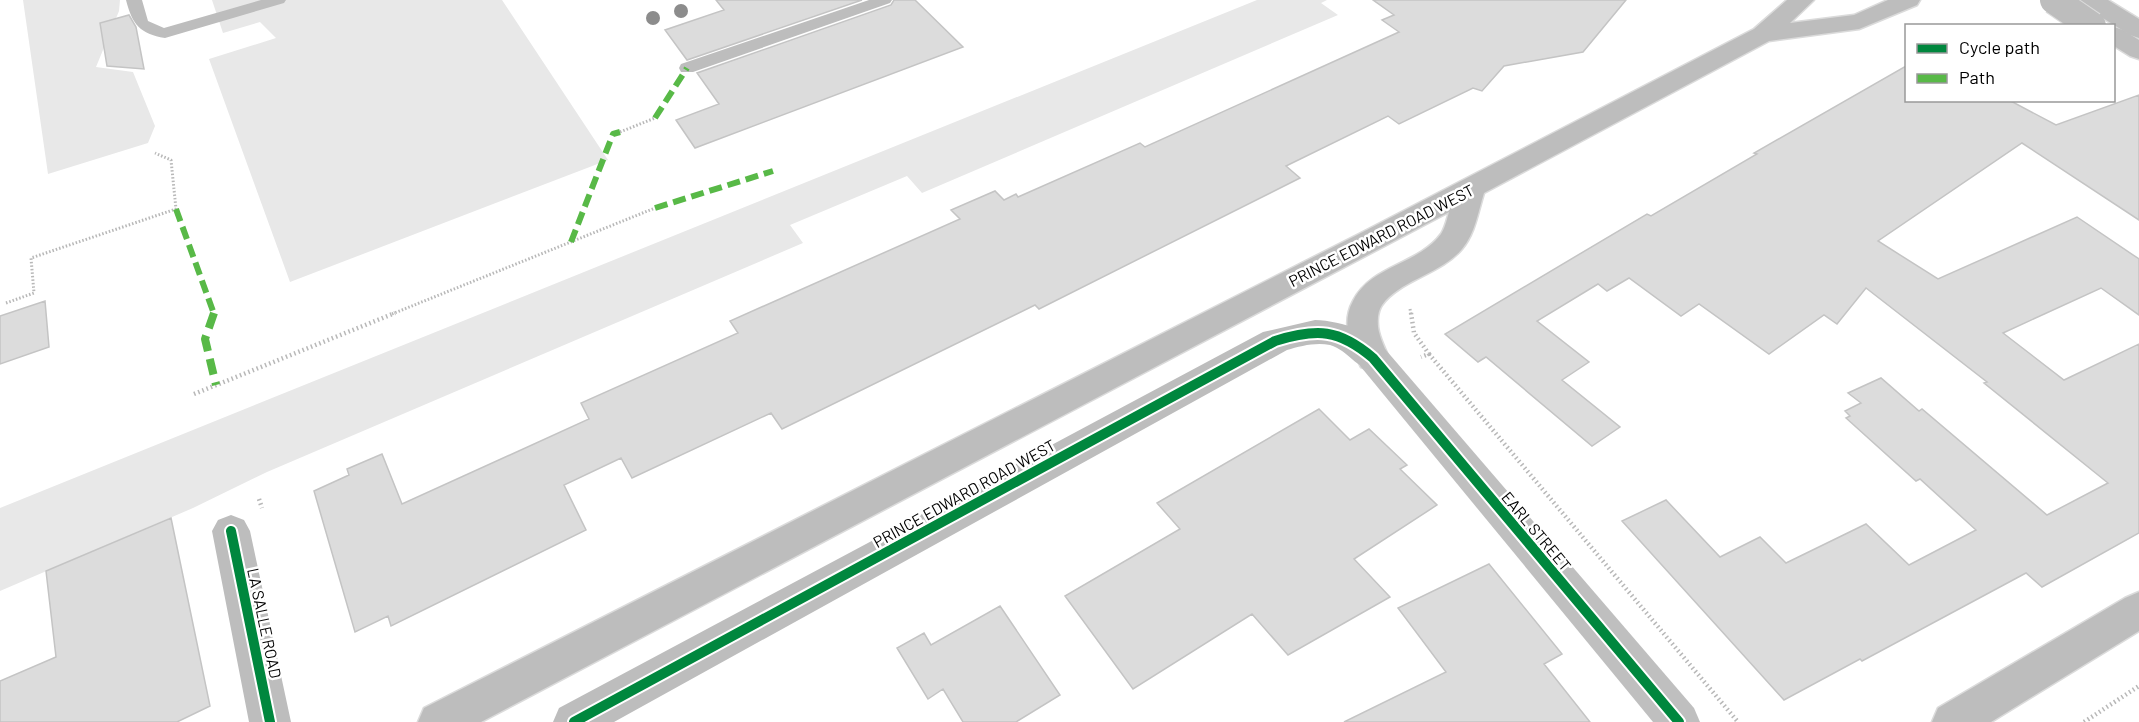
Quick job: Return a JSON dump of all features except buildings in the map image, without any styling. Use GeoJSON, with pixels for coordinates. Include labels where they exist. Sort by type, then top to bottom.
{"type":"FeatureCollection","features":[{"type":"Feature","properties":{"kind":"main road","name":"PRINCE EDWARD ROAD WEST"},"geometry":{"type":"LineString","coordinates":[[439,722],[1471,189],[1763,34],[1802,0]]}},
{"type":"Feature","properties":{"kind":"main road"},"geometry":{"type":"LineString","coordinates":[[1763,34],[1859,22],[1908,0]]}},
{"type":"Feature","properties":{"kind":"main road"},"geometry":{"type":"LineString","coordinates":[[2041,0],[2092,24]]}},
{"type":"Feature","properties":{"kind":"main road"},"geometry":{"type":"LineString","coordinates":[[2054,0],[2093,24]]}},
{"type":"Feature","properties":{"kind":"main road"},"geometry":{"type":"LineString","coordinates":[[2059,0],[2093,24]]}},
{"type":"Feature","properties":{"kind":"main road"},"geometry":{"type":"LineString","coordinates":[[2091,0],[2139,30]]}},
{"type":"Feature","properties":{"kind":"main road"},"geometry":{"type":"LineString","coordinates":[[2122,0],[2139,10]]}},
{"type":"Feature","properties":{"kind":"main road"},"geometry":{"type":"LineString","coordinates":[[2115,38],[2139,53]]}},
{"type":"Feature","properties":{"kind":"main road"},"geometry":{"type":"LineString","coordinates":[[1379,365],[1364,341],[1361,328],[1362,314],[1368,300],[1382,287],[1427,260],[1452,240],[1471,189]]}},
{"type":"Feature","properties":{"kind":"main road","name":"PRINCE EDWARD ROAD WEST"},"geometry":{"type":"LineString","coordinates":[[574,722],[1275,341],[1298,333],[1318,331],[1338,334],[1358,344],[1379,365]]}},
{"type":"Feature","properties":{"kind":"main road","name":"LA SALLE ROAD"},"geometry":{"type":"LineString","coordinates":[[231,531],[270,722]]}},
{"type":"Feature","properties":{"kind":"main road"},"geometry":{"type":"LineString","coordinates":[[1953,722],[2138,614]]}},
{"type":"Feature","properties":{"kind":"street","name":"EARL STREET"},"geometry":{"type":"LineString","coordinates":[[1379,365],[1679,722]]}},
{"type":"Feature","properties":{"kind":"lane"},"geometry":{"type":"LineString","coordinates":[[134,0],[140,22],[150,31],[165,33],[278,0]]}},
{"type":"Feature","properties":{"kind":"lane"},"geometry":{"type":"LineString","coordinates":[[687,68],[884,0]]}},
{"type":"Feature","properties":{"kind":"path"},"geometry":{"type":"LineString","coordinates":[[620,132],[655,118]]}},
{"type":"Feature","properties":{"kind":"path"},"geometry":{"type":"LineString","coordinates":[[6,303],[34,293],[31,258],[176,209],[171,160],[155,153]]}},
{"type":"Feature","properties":{"kind":"path"},"geometry":{"type":"LineString","coordinates":[[194,394],[655,208]]}},
{"type":"Feature","properties":{"kind":"path"},"geometry":{"type":"LineString","coordinates":[[1412,303],[1410,312],[1414,333],[1429,354],[1738,722]]}},
{"type":"Feature","properties":{"kind":"path"},"geometry":{"type":"LineString","coordinates":[[1379,365],[1429,354]]}},
{"type":"Feature","properties":{"kind":"path"},"geometry":{"type":"LineString","coordinates":[[2084,722],[2139,686]]}},
{"type":"Feature","properties":{"kind":"shaded area"},"geometry":{"type":"Polygon","coordinates":[[[23,0],[120,0],[119,11],[96,67],[133,72],[155,126],[148,143],[48,174],[23,0]]]}},
{"type":"Feature","properties":{"kind":"shaded area"},"geometry":{"type":"Polygon","coordinates":[[[212,0],[502,0],[608,160],[290,282],[209,59],[276,38],[260,22],[223,33],[212,0]]]}},
{"type":"Feature","properties":{"kind":"shaded area"},"geometry":{"type":"Polygon","coordinates":[[[1257,0],[1327,0],[1321,3],[1338,15],[922,193],[907,176],[790,225],[803,243],[267,472],[193,508],[0,591],[0,508],[1257,0]]]}},
{"type":"Feature","properties":{"kind":"marked path"},"geometry":{"type":"LineString","coordinates":[[655,118],[687,68]]}},
{"type":"Feature","properties":{"kind":"marked path"},"geometry":{"type":"LineString","coordinates":[[571,242],[613,134],[620,132]]}},
{"type":"Feature","properties":{"kind":"marked path"},"geometry":{"type":"LineString","coordinates":[[655,208],[773,171]]}},
{"type":"Feature","properties":{"kind":"marked path"},"geometry":{"type":"LineString","coordinates":[[176,209],[214,313],[205,339],[216,385]]}},
{"type":"Feature","properties":{"kind":"cycle path"},"geometry":{"type":"LineString","coordinates":[[574,722],[1275,341],[1315,332],[1338,335],[1350,340],[1373,358],[1679,722]]}},
{"type":"Feature","properties":{"kind":"cycle path"},"geometry":{"type":"LineString","coordinates":[[231,531],[270,722]]}}]}
